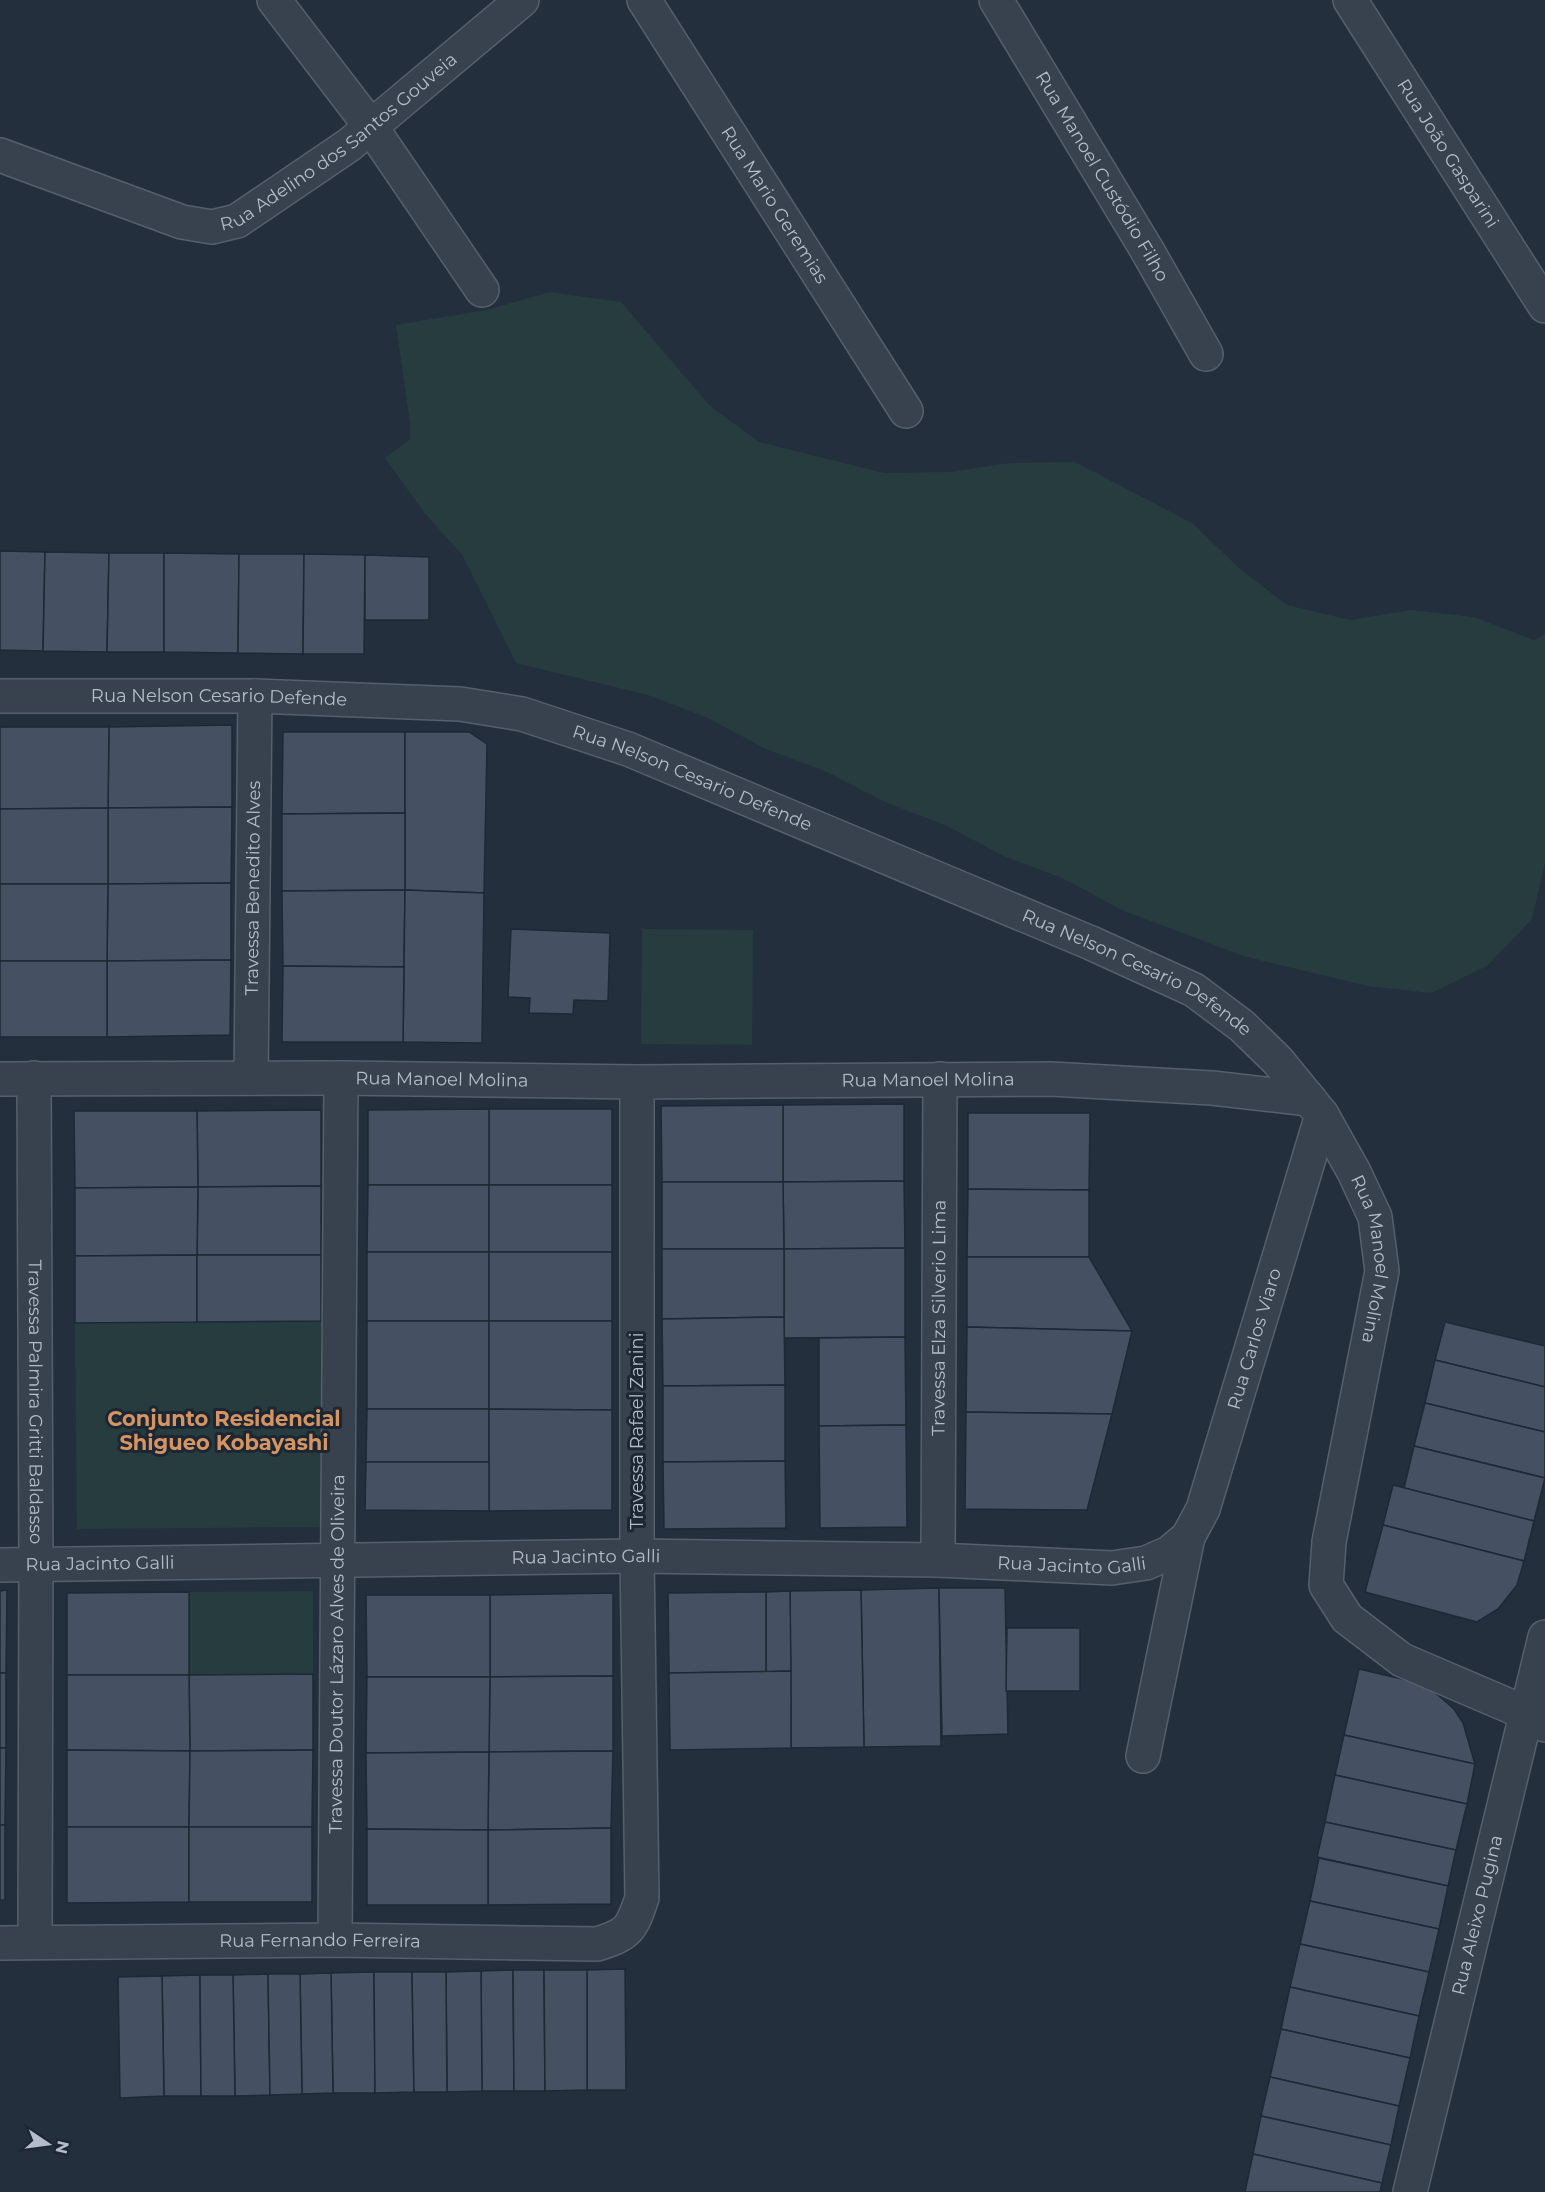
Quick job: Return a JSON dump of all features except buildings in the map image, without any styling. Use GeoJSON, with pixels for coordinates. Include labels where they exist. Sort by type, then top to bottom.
{"type":"FeatureCollection","features":[{"type":"Feature","properties":{"kind":"street"},"geometry":{"type":"LineString","coordinates":[[273,0],[371,127],[482,290]]}},
{"type":"Feature","properties":{"kind":"street","name":"Rua Adelino dos Santos Gouveia"},"geometry":{"type":"LineString","coordinates":[[0,155],[182,222],[212,227],[237,221],[349,145],[522,0]]}},
{"type":"Feature","properties":{"kind":"street","name":"Rua Mario Geremias"},"geometry":{"type":"LineString","coordinates":[[644,0],[906,411]]}},
{"type":"Feature","properties":{"kind":"street","name":"Rua Manoel Custódio Filho"},"geometry":{"type":"LineString","coordinates":[[996,0],[1147,250],[1206,354]]}},
{"type":"Feature","properties":{"kind":"street","name":"Rua João Gasparini"},"geometry":{"type":"LineString","coordinates":[[1350,0],[1545,306]]}},
{"type":"Feature","properties":{"kind":"street","name":"Rua Nelson Cesario Defende"},"geometry":{"type":"LineString","coordinates":[[0,696],[255,696],[460,704],[522,714],[628,749],[1071,934],[1194,990],[1242,1026],[1277,1060],[1316,1107]]}},
{"type":"Feature","properties":{"kind":"street","name":"Travessa Benedito Alves"},"geometry":{"type":"LineString","coordinates":[[251,1078],[255,696]]}},
{"type":"Feature","properties":{"kind":"street","name":"Rua Manoel Molina"},"geometry":{"type":"LineString","coordinates":[[0,1078],[341,1078],[637,1082],[1052,1079],[1212,1088],[1316,1107],[1354,1172],[1375,1217],[1382,1271],[1329,1542],[1326,1585],[1347,1618],[1402,1660],[1536,1719]]}},
{"type":"Feature","properties":{"kind":"street","name":"Travessa Palmira Gritti Baldasso"},"geometry":{"type":"LineString","coordinates":[[34,1078],[35,1942]]}},
{"type":"Feature","properties":{"kind":"street","name":"Travessa Doutor Lázaro Alves de Oliveira"},"geometry":{"type":"LineString","coordinates":[[335,1940],[341,1078]]}},
{"type":"Feature","properties":{"kind":"street","name":"Travessa Elza Silverio Lima"},"geometry":{"type":"LineString","coordinates":[[939,1560],[940,1079]]}},
{"type":"Feature","properties":{"kind":"street","name":"Travessa Rafael Zanini"},"geometry":{"type":"LineString","coordinates":[[633,1924],[642,1898],[637,1556],[637,1082]]}},
{"type":"Feature","properties":{"kind":"street","name":"Rua Carlos Viaro"},"geometry":{"type":"LineString","coordinates":[[1143,1756],[1179,1545],[1203,1509],[1221,1454],[1316,1107]]}},
{"type":"Feature","properties":{"kind":"street","name":"Rua Jacinto Galli"},"geometry":{"type":"LineString","coordinates":[[0,1564],[637,1556],[939,1560],[1112,1569],[1146,1563],[1179,1545]]}},
{"type":"Feature","properties":{"kind":"street","name":"Rua Aleixo Pugina"},"geometry":{"type":"LineString","coordinates":[[1410,2192],[1536,1719],[1545,1637]]}},
{"type":"Feature","properties":{"kind":"street","name":"Rua Fernando Ferreira"},"geometry":{"type":"LineString","coordinates":[[0,1943],[335,1940],[597,1944],[620,1937],[633,1924]]}},
{"type":"Feature","properties":{"kind":"green space"},"geometry":{"type":"Polygon","coordinates":[[[549,292],[621,302],[710,406],[759,442],[884,473],[950,472],[1010,463],[1075,462],[1192,523],[1239,568],[1287,605],[1350,620],[1410,610],[1473,617],[1534,640],[1545,634],[1545,863],[1532,919],[1487,966],[1431,993],[1367,986],[1243,956],[1122,910],[1064,879],[1004,856],[945,825],[885,802],[827,772],[766,749],[708,718],[648,695],[516,663],[463,556],[423,511],[385,458],[410,439],[410,423],[396,325],[487,310],[549,292]]]}},
{"type":"Feature","properties":{"kind":"green space"},"geometry":{"type":"Polygon","coordinates":[[[642,929],[753,930],[752,1045],[641,1044],[642,929]]]}},
{"type":"Feature","properties":{"kind":"green space"},"geometry":{"type":"Polygon","coordinates":[[[321,1321],[322,1527],[77,1529],[75,1323],[321,1321]]]}},
{"type":"Feature","properties":{"kind":"green space"},"geometry":{"type":"Polygon","coordinates":[[[313,1591],[313,1674],[189,1675],[189,1592],[313,1591]]]}},
{"type":"Feature","properties":{"kind":"district","name":"Conjunto Residencial Shigueo Kobayashi"},"geometry":{"type":"Point","coordinates":[224,1431]}}]}
